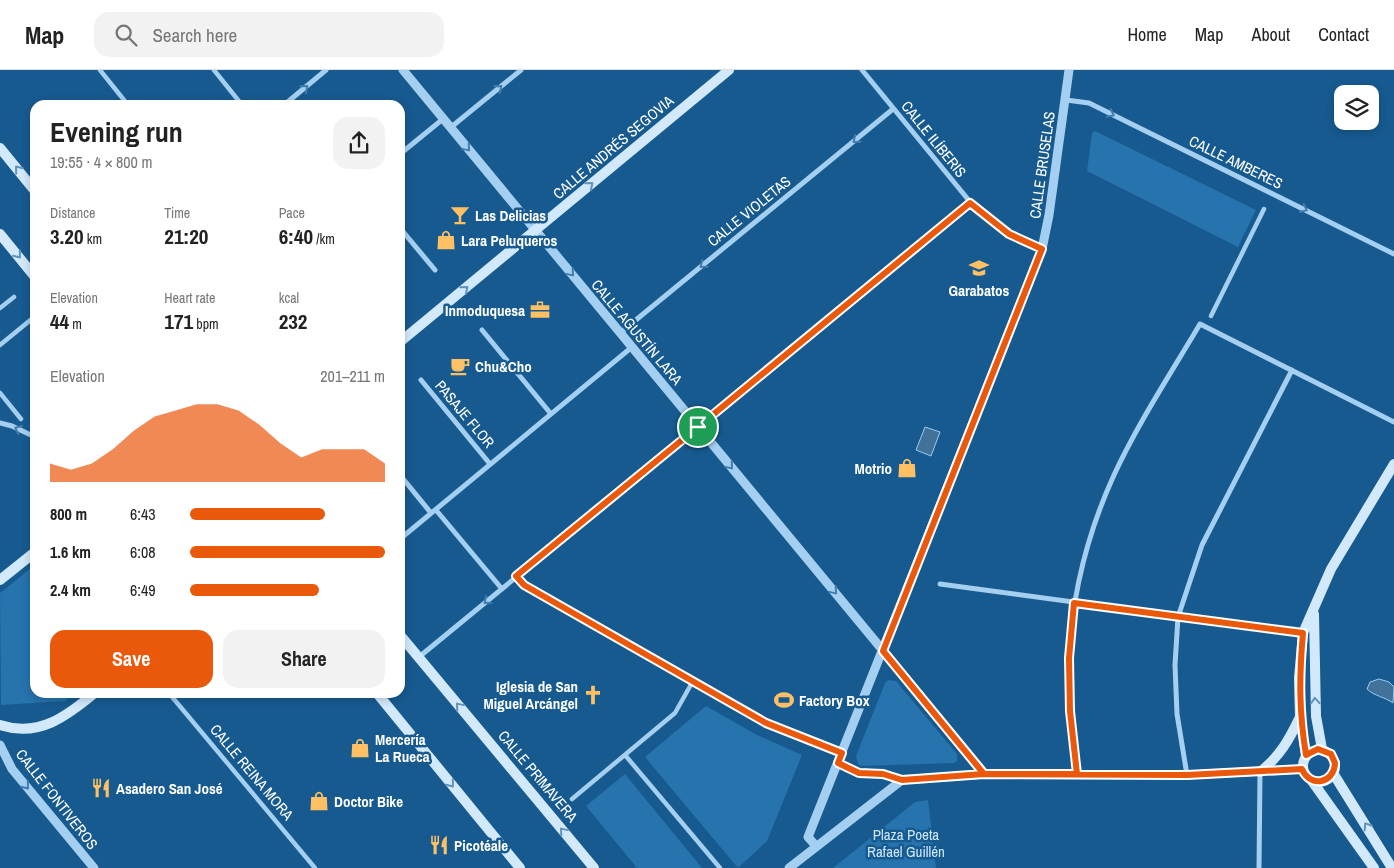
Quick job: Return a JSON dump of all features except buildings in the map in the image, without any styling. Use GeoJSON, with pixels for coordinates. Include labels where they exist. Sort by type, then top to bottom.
{"type":"FeatureCollection","features":[{"type":"Feature","properties":{"kind":"main road","name":"CALLE ANDRÉS SEGOVIA"},"geometry":{"type":"LineString","coordinates":[[405,338],[729,70]]}},
{"type":"Feature","properties":{"kind":"main road"},"geometry":{"type":"LineString","coordinates":[[0,148],[30,185]]}},
{"type":"Feature","properties":{"kind":"main road"},"geometry":{"type":"LineString","coordinates":[[0,234],[30,271]]}},
{"type":"Feature","properties":{"kind":"main road"},"geometry":{"type":"LineString","coordinates":[[1374,868],[1312,780],[1302,769],[1306,755],[1300,718],[1299,678],[1303,633],[1314,613],[1330,569],[1394,464]]}},
{"type":"Feature","properties":{"kind":"main road"},"geometry":{"type":"LineString","coordinates":[[0,580],[30,556]]}},
{"type":"Feature","properties":{"kind":"main road"},"geometry":{"type":"LineString","coordinates":[[1314,613],[1316,716],[1322,750]]}},
{"type":"Feature","properties":{"kind":"main road","name":"CALLE PRIMAVERA"},"geometry":{"type":"LineString","coordinates":[[405,640],[594,868]]}},
{"type":"Feature","properties":{"kind":"main road"},"geometry":{"type":"LineString","coordinates":[[0,725],[30,729],[50,725],[68,716],[89,698]]}},
{"type":"Feature","properties":{"kind":"main road"},"geometry":{"type":"LineString","coordinates":[[381,698],[520,868]]}},
{"type":"Feature","properties":{"kind":"main road"},"geometry":{"type":"LineString","coordinates":[[1260,772],[1275,760],[1288,742],[1300,718]]}},
{"type":"Feature","properties":{"kind":"main road"},"geometry":{"type":"LineString","coordinates":[[1306,755],[1313,750],[1322,750],[1334,759],[1335,763],[1334,773],[1331,777],[1322,782],[1312,780]]}},
{"type":"Feature","properties":{"kind":"main road"},"geometry":{"type":"LineString","coordinates":[[1334,773],[1392,868]]}},
{"type":"Feature","properties":{"kind":"street"},"geometry":{"type":"LineString","coordinates":[[100,70],[124,100]]}},
{"type":"Feature","properties":{"kind":"street"},"geometry":{"type":"LineString","coordinates":[[214,70],[238,100]]}},
{"type":"Feature","properties":{"kind":"street"},"geometry":{"type":"LineString","coordinates":[[290,100],[326,70]]}},
{"type":"Feature","properties":{"kind":"street","name":"CALLE AGUSTÍN LARA"},"geometry":{"type":"LineString","coordinates":[[403,70],[984,774]]}},
{"type":"Feature","properties":{"kind":"street"},"geometry":{"type":"LineString","coordinates":[[450,128],[521,70]]}},
{"type":"Feature","properties":{"kind":"street","name":"CALLE ILÍBERIS"},"geometry":{"type":"LineString","coordinates":[[862,70],[970,203],[1009,234],[1042,249]]}},
{"type":"Feature","properties":{"kind":"street","name":"CALLE BRUSELAS"},"geometry":{"type":"LineString","coordinates":[[816,846],[808,837],[1042,249],[1066,100],[1069,70]]}},
{"type":"Feature","properties":{"kind":"street","name":"CALLE AMBERES"},"geometry":{"type":"LineString","coordinates":[[1066,100],[1089,103],[1394,254]]}},
{"type":"Feature","properties":{"kind":"street","name":"CALLE VIOLETAS"},"geometry":{"type":"LineString","coordinates":[[620,333],[893,109]]}},
{"type":"Feature","properties":{"kind":"street"},"geometry":{"type":"LineString","coordinates":[[405,150],[443,119]]}},
{"type":"Feature","properties":{"kind":"street"},"geometry":{"type":"LineString","coordinates":[[419,657],[970,203]]}},
{"type":"Feature","properties":{"kind":"street","name":"CALLE AMBERES"},"geometry":{"type":"LineString","coordinates":[[1211,316],[1264,209]]}},
{"type":"Feature","properties":{"kind":"street"},"geometry":{"type":"LineString","coordinates":[[405,234],[435,270]]}},
{"type":"Feature","properties":{"kind":"street"},"geometry":{"type":"LineString","coordinates":[[0,308],[14,296]]}},
{"type":"Feature","properties":{"kind":"street"},"geometry":{"type":"LineString","coordinates":[[0,345],[30,320]]}},
{"type":"Feature","properties":{"kind":"street"},"geometry":{"type":"LineString","coordinates":[[1077,774],[1070,711],[1069,667],[1074,603],[1099,511],[1115,474],[1200,324],[1394,422]]}},
{"type":"Feature","properties":{"kind":"street"},"geometry":{"type":"LineString","coordinates":[[482,330],[551,414]]}},
{"type":"Feature","properties":{"kind":"street"},"geometry":{"type":"LineString","coordinates":[[405,535],[632,347]]}},
{"type":"Feature","properties":{"kind":"street"},"geometry":{"type":"LineString","coordinates":[[1187,775],[1176,694],[1175,665],[1178,617],[1202,545],[1292,370]]}},
{"type":"Feature","properties":{"kind":"street","name":"PASAJE FLOR"},"geometry":{"type":"LineString","coordinates":[[421,380],[490,464]]}},
{"type":"Feature","properties":{"kind":"street"},"geometry":{"type":"LineString","coordinates":[[0,393],[21,419]]}},
{"type":"Feature","properties":{"kind":"street"},"geometry":{"type":"LineString","coordinates":[[0,423],[12,426],[30,435]]}},
{"type":"Feature","properties":{"kind":"street"},"geometry":{"type":"LineString","coordinates":[[405,481],[502,589]]}},
{"type":"Feature","properties":{"kind":"street"},"geometry":{"type":"LineString","coordinates":[[516,576],[524,585],[766,723],[842,753]]}},
{"type":"Feature","properties":{"kind":"street"},"geometry":{"type":"LineString","coordinates":[[940,584],[1303,633]]}},
{"type":"Feature","properties":{"kind":"street"},"geometry":{"type":"LineString","coordinates":[[572,799],[675,714],[692,681]]}},
{"type":"Feature","properties":{"kind":"street","name":"CALLE REINA MORA"},"geometry":{"type":"LineString","coordinates":[[173,698],[316,868]]}},
{"type":"Feature","properties":{"kind":"street","name":"CALLE FONTIVEROS"},"geometry":{"type":"LineString","coordinates":[[0,745],[12,769],[94,868]]}},
{"type":"Feature","properties":{"kind":"street"},"geometry":{"type":"LineString","coordinates":[[625,755],[720,868]]}},
{"type":"Feature","properties":{"kind":"street"},"geometry":{"type":"LineString","coordinates":[[838,763],[859,773],[883,774],[902,780],[984,774],[1187,775],[1302,769]]}},
{"type":"Feature","properties":{"kind":"street"},"geometry":{"type":"LineString","coordinates":[[1259,868],[1260,772]]}},
{"type":"Feature","properties":{"kind":"street"},"geometry":{"type":"LineString","coordinates":[[789,868],[902,780]]}},
{"type":"Feature","properties":{"kind":"green space"},"geometry":{"type":"Polygon","coordinates":[[[1095,131],[1256,210],[1238,247],[1087,171],[1092,133],[1095,131]]]}},
{"type":"Feature","properties":{"kind":"green space"},"geometry":{"type":"Polygon","coordinates":[[[30,569],[30,698],[69,698],[65,701],[1,705],[0,593],[30,569]]]}},
{"type":"Feature","properties":{"kind":"green space"},"geometry":{"type":"Polygon","coordinates":[[[888,680],[896,681],[957,754],[957,761],[954,763],[861,766],[858,764],[856,756],[885,683],[888,680]]]}},
{"type":"Feature","properties":{"kind":"green space"},"geometry":{"type":"Polygon","coordinates":[[[706,706],[757,735],[802,755],[767,841],[738,868],[645,757],[706,706]]]}},
{"type":"Feature","properties":{"kind":"green space"},"geometry":{"type":"Polygon","coordinates":[[[625,774],[702,868],[637,868],[586,806],[625,774]]]}},
{"type":"Feature","properties":{"kind":"green space","name":"Plaza Poeta Rafael Guillén"},"geometry":{"type":"Polygon","coordinates":[[[928,800],[936,868],[833,868],[915,802],[928,800]]]}},
{"type":"Feature","properties":{"kind":"shaded area"},"geometry":{"type":"Polygon","coordinates":[[[925,427],[940,432],[931,456],[916,450],[925,427]]]}},
{"type":"Feature","properties":{"kind":"shaded area"},"geometry":{"type":"Polygon","coordinates":[[[1379,679],[1389,682],[1394,687],[1393,703],[1367,689],[1370,682],[1379,679]]]}},
{"type":"Feature","properties":{"kind":"place","name":"Las Delicias"},"geometry":{"type":"Point","coordinates":[460,215]}},
{"type":"Feature","properties":{"kind":"place","name":"Lara Peluqueros"},"geometry":{"type":"Point","coordinates":[446,240]}},
{"type":"Feature","properties":{"kind":"place","name":"Garabatos"},"geometry":{"type":"Point","coordinates":[979,268]}},
{"type":"Feature","properties":{"kind":"place","name":"Inmoduquesa"},"geometry":{"type":"Point","coordinates":[540,310]}},
{"type":"Feature","properties":{"kind":"place","name":"Chu&Cho"},"geometry":{"type":"Point","coordinates":[460,366]}},
{"type":"Feature","properties":{"kind":"place","name":"Motrio"},"geometry":{"type":"Point","coordinates":[907,468]}},
{"type":"Feature","properties":{"kind":"place","name":"Iglesia de San Miguel Arcángel"},"geometry":{"type":"Point","coordinates":[593,695]}},
{"type":"Feature","properties":{"kind":"place","name":"Factory Box"},"geometry":{"type":"Point","coordinates":[784,700]}},
{"type":"Feature","properties":{"kind":"place","name":"Mercería La Rueca"},"geometry":{"type":"Point","coordinates":[360,748]}},
{"type":"Feature","properties":{"kind":"place","name":"Asadero San José"},"geometry":{"type":"Point","coordinates":[101,788]}},
{"type":"Feature","properties":{"kind":"place","name":"Doctor Bike"},"geometry":{"type":"Point","coordinates":[319,801]}},
{"type":"Feature","properties":{"kind":"place","name":"Picotéale"},"geometry":{"type":"Point","coordinates":[439,845]}},
{"type":"Feature","properties":{"kind":"route"},"geometry":{"type":"LineString","coordinates":[[698,427],[516,576],[524,585],[766,723],[842,753],[838,763],[859,773],[883,774],[902,780],[984,774],[1187,775],[1302,769],[1307,778],[1316,782],[1327,780],[1334,773],[1334,759],[1327,751],[1318,749],[1306,755],[1300,718],[1299,678],[1303,633],[1074,603],[1069,658],[1070,711],[1077,774],[984,774],[894,667],[883,651],[1042,249],[1009,234],[970,203],[698,427]]}}]}
